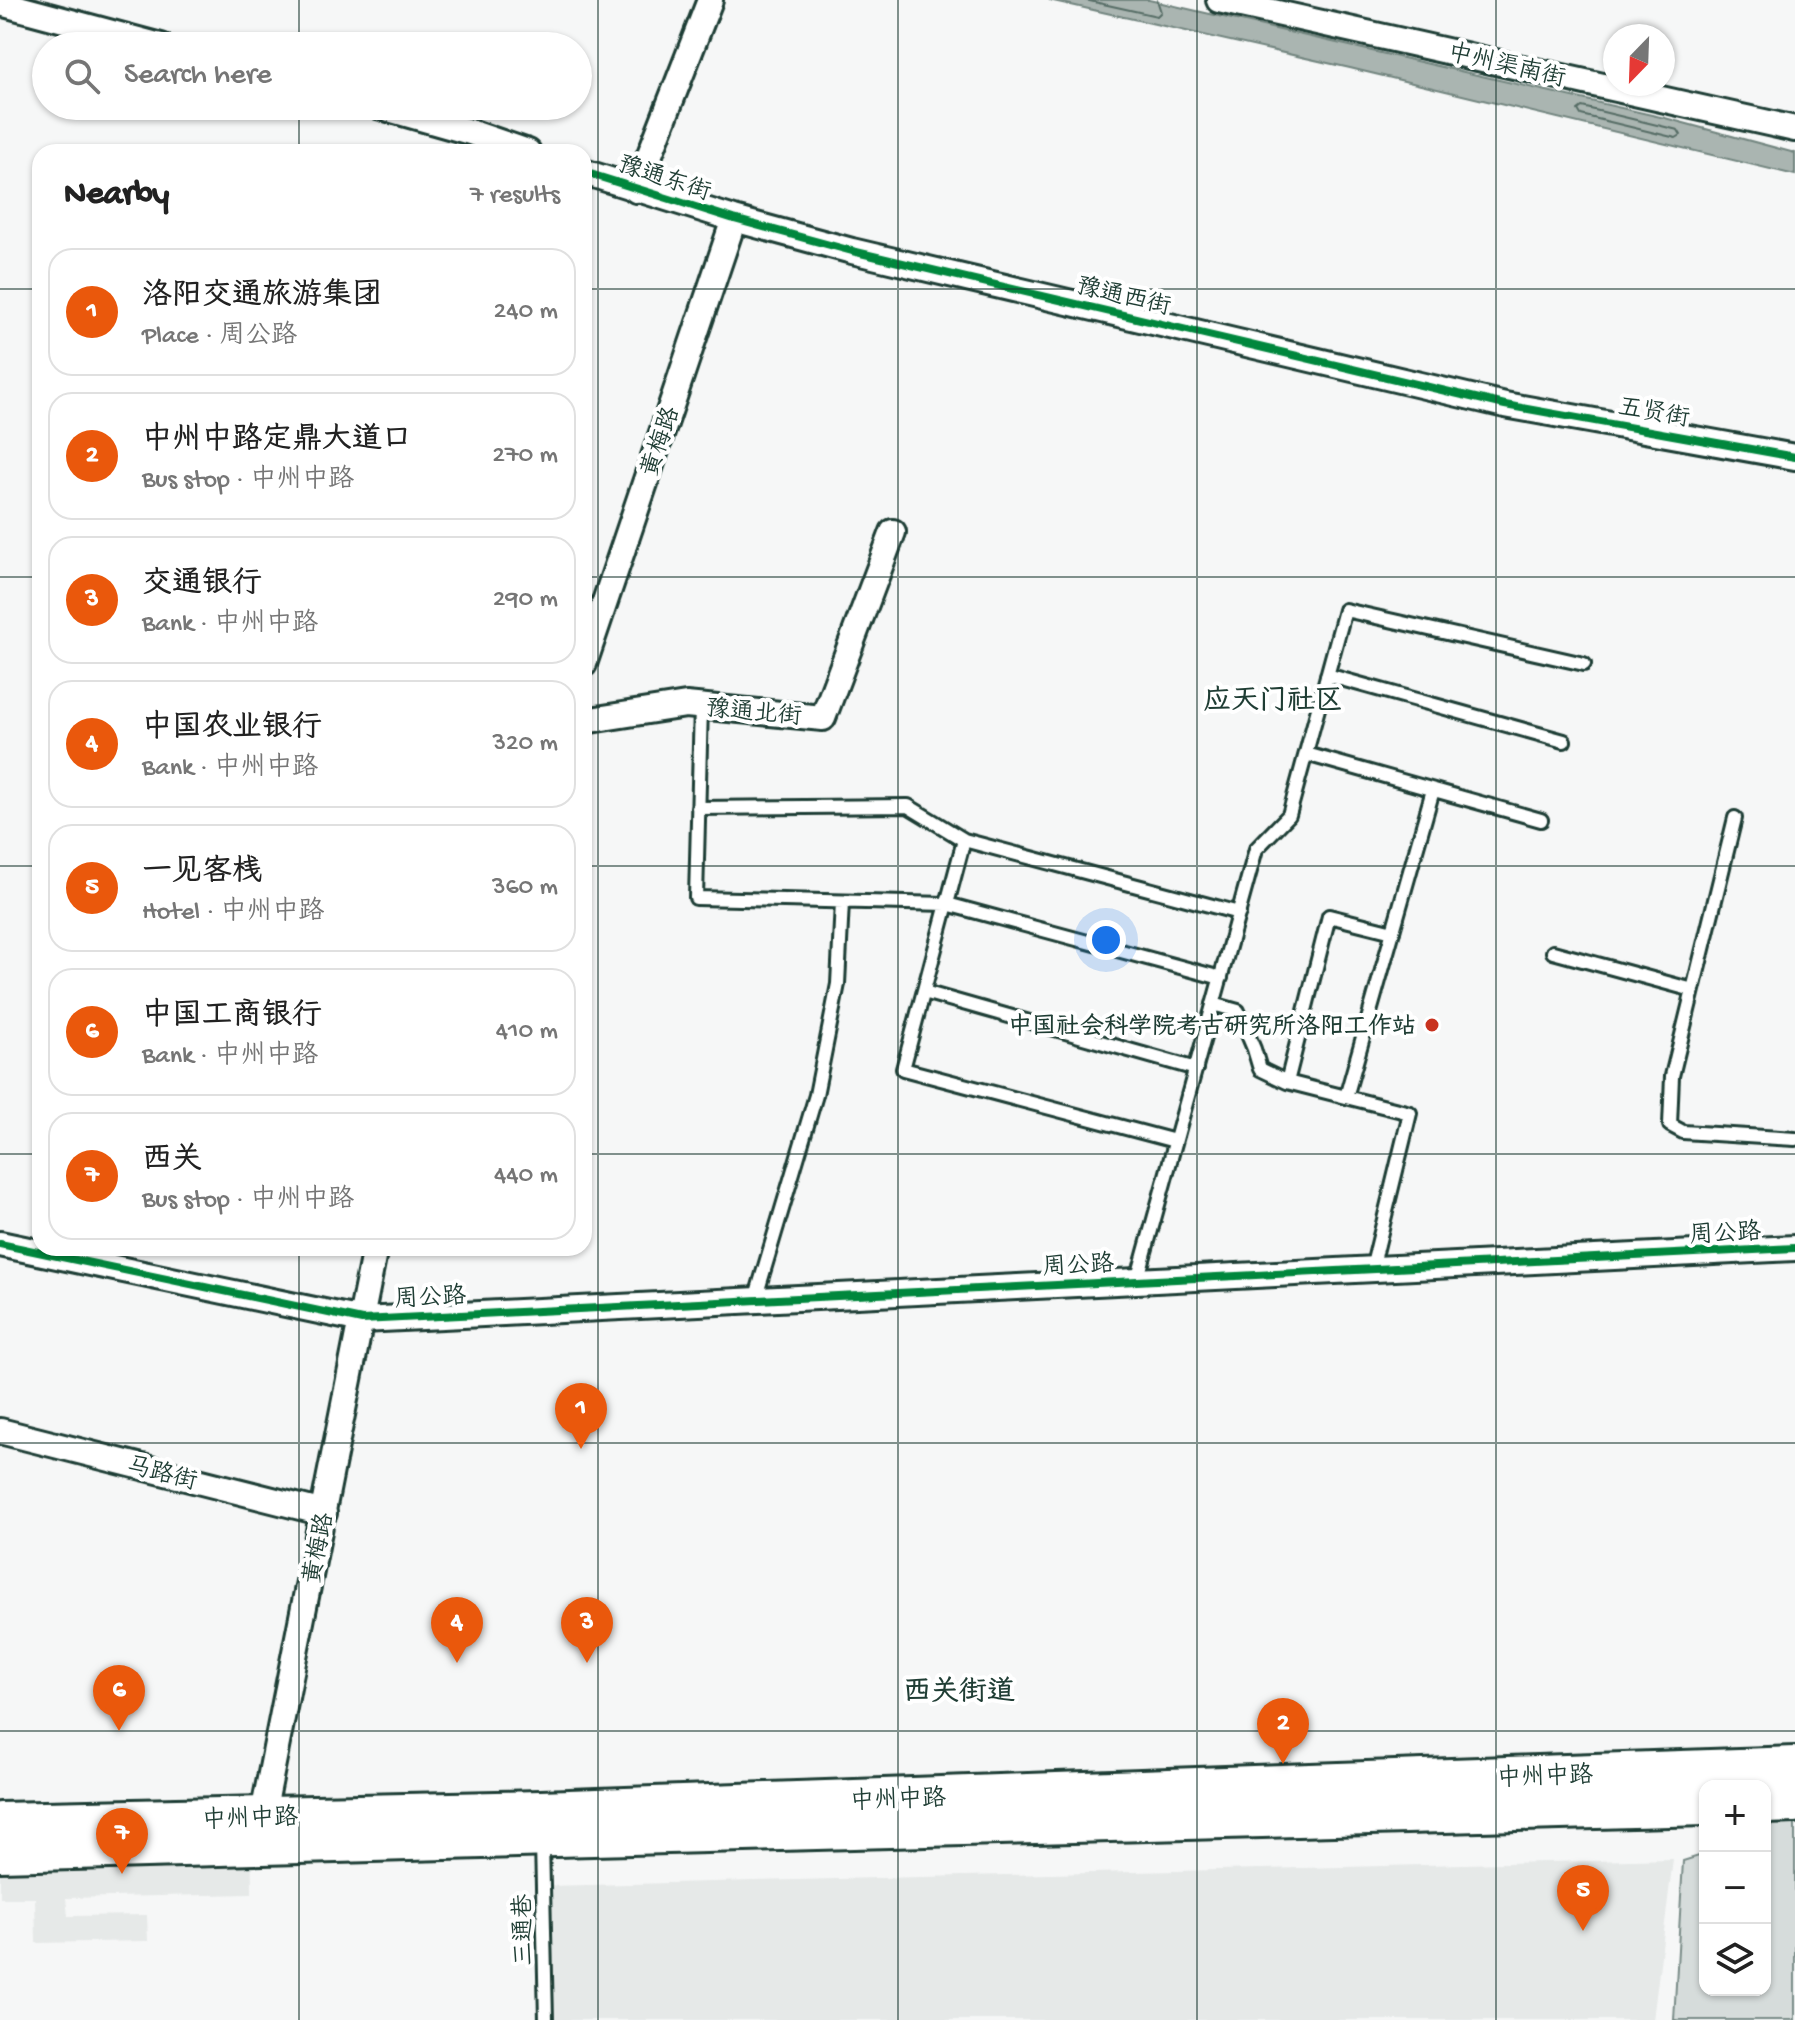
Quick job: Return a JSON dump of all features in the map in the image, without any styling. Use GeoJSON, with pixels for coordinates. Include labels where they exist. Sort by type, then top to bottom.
{"type":"FeatureCollection","features":[{"type":"Feature","properties":{"kind":"main road","name":"中州中路"},"geometry":{"type":"LineString","coordinates":[[0,1852],[572,1809],[1795,1766]]}},
{"type":"Feature","properties":{"kind":"main road"},"geometry":{"type":"LineString","coordinates":[[1771,1804],[1795,1803]]}},
{"type":"Feature","properties":{"kind":"main road","name":"中州中路"},"geometry":{"type":"LineString","coordinates":[[0,1822],[541,1838],[1699,1806]]}},
{"type":"Feature","properties":{"kind":"street"},"geometry":{"type":"LineString","coordinates":[[636,190],[710,0]]}},
{"type":"Feature","properties":{"kind":"street","name":"中州渠南街"},"geometry":{"type":"LineString","coordinates":[[1219,0],[1795,129]]}},
{"type":"Feature","properties":{"kind":"street"},"geometry":{"type":"LineString","coordinates":[[0,3],[109,32]]}},
{"type":"Feature","properties":{"kind":"street"},"geometry":{"type":"LineString","coordinates":[[428,120],[505,144]]}},
{"type":"Feature","properties":{"kind":"street","name":"豫通东街"},"geometry":{"type":"LineString","coordinates":[[592,175],[734,219]]}},
{"type":"Feature","properties":{"kind":"street","name":"豫通西街"},"geometry":{"type":"LineString","coordinates":[[734,219],[852,251],[1505,405]]}},
{"type":"Feature","properties":{"kind":"street","name":"黄梅路"},"geometry":{"type":"LineString","coordinates":[[592,640],[734,219]]}},
{"type":"Feature","properties":{"kind":"street","name":"五贤街"},"geometry":{"type":"LineString","coordinates":[[1505,405],[1795,457]]}},
{"type":"Feature","properties":{"kind":"street","name":"豫通北街"},"geometry":{"type":"LineString","coordinates":[[592,720],[686,705],[823,718],[893,532]]}},
{"type":"Feature","properties":{"kind":"street","name":"周公路"},"geometry":{"type":"LineString","coordinates":[[0,1244],[32,1251]]}},
{"type":"Feature","properties":{"kind":"street","name":"周公路"},"geometry":{"type":"LineString","coordinates":[[57,1256],[362,1320],[1795,1248]]}},
{"type":"Feature","properties":{"kind":"street","name":"黄梅路"},"geometry":{"type":"LineString","coordinates":[[260,1832],[374,1256]]}},
{"type":"Feature","properties":{"kind":"street","name":"马路街"},"geometry":{"type":"LineString","coordinates":[[0,1431],[324,1513]]}},
{"type":"Feature","properties":{"kind":"lane"},"geometry":{"type":"LineString","coordinates":[[1137,1281],[1256,849],[1289,815],[1345,610],[1584,664]]}},
{"type":"Feature","properties":{"kind":"lane"},"geometry":{"type":"LineString","coordinates":[[1327,675],[1564,741]]}},
{"type":"Feature","properties":{"kind":"lane"},"geometry":{"type":"LineString","coordinates":[[701,706],[696,898],[947,904],[1221,978]]}},
{"type":"Feature","properties":{"kind":"lane"},"geometry":{"type":"LineString","coordinates":[[1306,754],[1541,820]]}},
{"type":"Feature","properties":{"kind":"lane"},"geometry":{"type":"LineString","coordinates":[[1346,1097],[1433,790]]}},
{"type":"Feature","properties":{"kind":"lane"},"geometry":{"type":"LineString","coordinates":[[698,808],[908,806],[964,840],[1239,913]]}},
{"type":"Feature","properties":{"kind":"lane"},"geometry":{"type":"LineString","coordinates":[[1735,818],[1672,1076],[1670,1125],[1683,1132],[1795,1139]]}},
{"type":"Feature","properties":{"kind":"lane"},"geometry":{"type":"LineString","coordinates":[[964,840],[903,1069],[1175,1141]]}},
{"type":"Feature","properties":{"kind":"lane"},"geometry":{"type":"LineString","coordinates":[[755,1300],[816,1095],[838,984],[842,902]]}},
{"type":"Feature","properties":{"kind":"lane"},"geometry":{"type":"LineString","coordinates":[[1287,1082],[1329,916],[1393,932]]}},
{"type":"Feature","properties":{"kind":"lane"},"geometry":{"type":"LineString","coordinates":[[1553,952],[1693,990]]}},
{"type":"Feature","properties":{"kind":"lane"},"geometry":{"type":"LineString","coordinates":[[924,992],[1196,1069]]}},
{"type":"Feature","properties":{"kind":"lane"},"geometry":{"type":"LineString","coordinates":[[1213,1004],[1238,1011],[1260,1069],[1287,1082],[1410,1113],[1372,1269]]}},
{"type":"Feature","properties":{"kind":"lane","name":"三通巷"},"geometry":{"type":"LineString","coordinates":[[541,1838],[546,2020]]}},
{"type":"Feature","properties":{"kind":"shaded area"},"geometry":{"type":"Polygon","coordinates":[[[1795,1797],[1795,2020],[1674,2020],[1683,1861],[1699,1856],[1699,1996],[1771,1996],[1771,1825],[1795,1797]]]}},
{"type":"Feature","properties":{"kind":"shaded area"},"geometry":{"type":"Polygon","coordinates":[[[251,1811],[252,1894],[66,1898],[68,1916],[147,1915],[148,1941],[36,1943],[35,1898],[0,1898],[0,1815],[251,1811]]]}},
{"type":"Feature","properties":{"kind":"shaded area"},"geometry":{"type":"Polygon","coordinates":[[[1673,1859],[1653,2020],[551,2020],[547,1886],[1673,1859]]]}},
{"type":"Feature","properties":{"kind":"water"},"geometry":{"type":"Polygon","coordinates":[[[1049,0],[1149,0],[1665,118],[1795,153],[1795,175],[1350,68],[1049,0]]]}},
{"type":"Feature","properties":{"kind":"cycle path"},"geometry":{"type":"LineString","coordinates":[[592,175],[734,219],[852,251],[1505,405],[1795,457]]}},
{"type":"Feature","properties":{"kind":"cycle path"},"geometry":{"type":"LineString","coordinates":[[0,1244],[32,1251]]}},
{"type":"Feature","properties":{"kind":"cycle path"},"geometry":{"type":"LineString","coordinates":[[57,1256],[362,1320],[1795,1248]]}},
{"type":"Feature","properties":{"kind":"place","name":"中国社会科学院考古研究所洛阳工作站"},"geometry":{"type":"Point","coordinates":[1432,1025]}},
{"type":"Feature","properties":{"kind":"place","name":"洛阳交通旅游集团"},"geometry":{"type":"Point","coordinates":[581,1449]}},
{"type":"Feature","properties":{"kind":"place","name":"中国农业银行"},"geometry":{"type":"Point","coordinates":[457,1663]}},
{"type":"Feature","properties":{"kind":"place","name":"交通银行"},"geometry":{"type":"Point","coordinates":[587,1663]}},
{"type":"Feature","properties":{"kind":"place","name":"中国工商银行"},"geometry":{"type":"Point","coordinates":[119,1731]}},
{"type":"Feature","properties":{"kind":"place","name":"中州中路定鼎大道口"},"geometry":{"type":"Point","coordinates":[1283,1764]}},
{"type":"Feature","properties":{"kind":"place","name":"西关"},"geometry":{"type":"Point","coordinates":[122,1874]}},
{"type":"Feature","properties":{"kind":"place","name":"一见客栈"},"geometry":{"type":"Point","coordinates":[1583,1931]}},
{"type":"Feature","properties":{"kind":"district","name":"应天门社区"},"geometry":{"type":"Point","coordinates":[1273,698]}},
{"type":"Feature","properties":{"kind":"district","name":"西关街道"},"geometry":{"type":"Point","coordinates":[959,1689]}}]}
